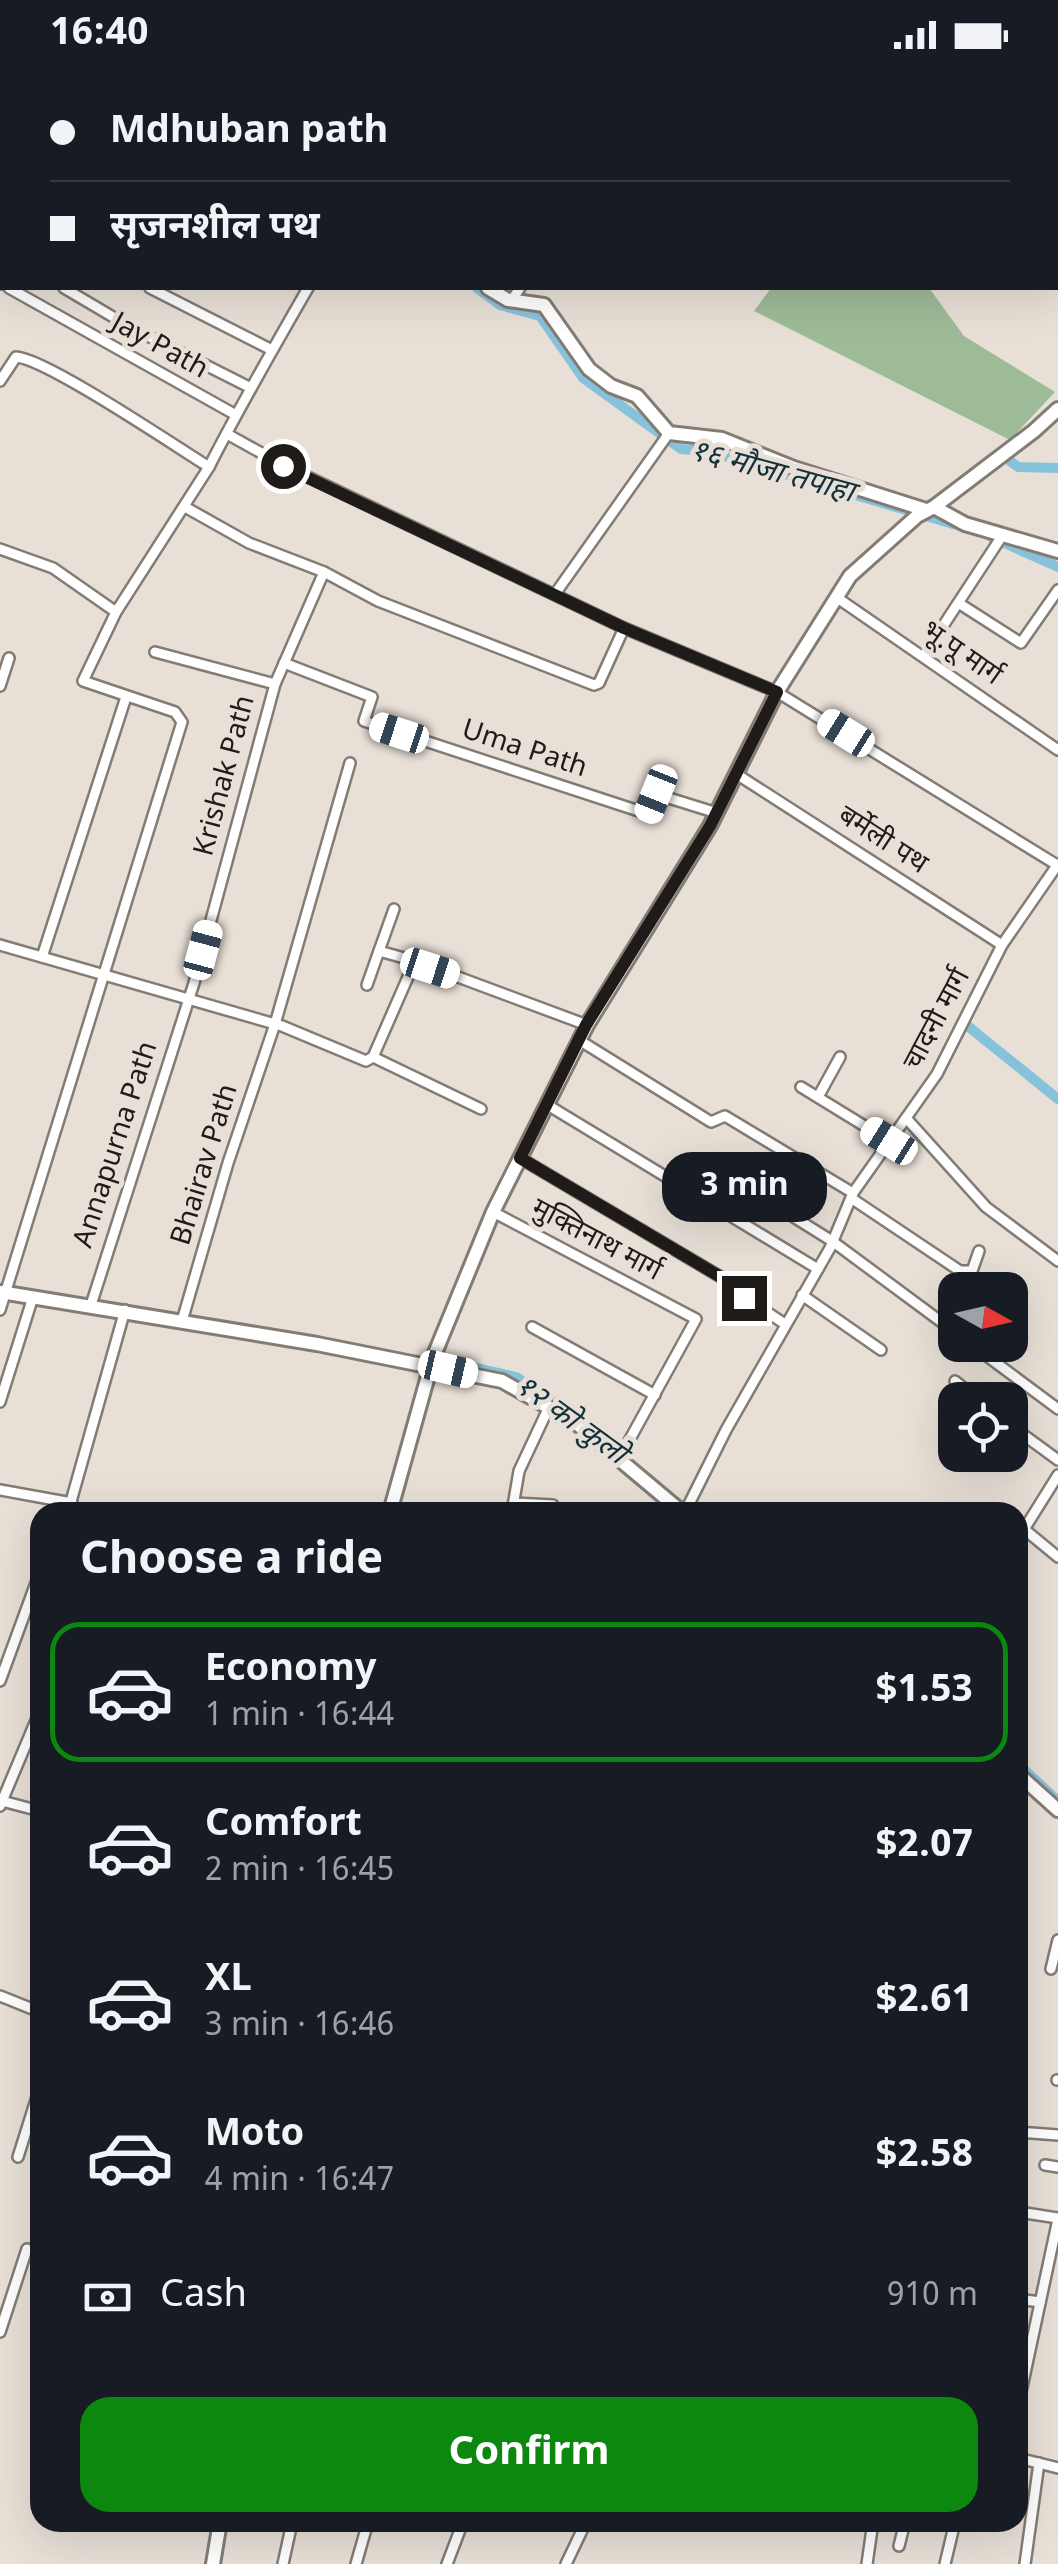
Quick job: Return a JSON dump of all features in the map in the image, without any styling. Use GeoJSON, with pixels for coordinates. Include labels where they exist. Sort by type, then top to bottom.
{"type":"FeatureCollection","features":[{"type":"Feature","properties":{"kind":"street","name":"Jay Path"},"geometry":{"type":"LineString","coordinates":[[13,290],[236,416]]}},
{"type":"Feature","properties":{"kind":"street"},"geometry":{"type":"LineString","coordinates":[[67,290],[251,388]]}},
{"type":"Feature","properties":{"kind":"street"},"geometry":{"type":"LineString","coordinates":[[154,290],[272,350]]}},
{"type":"Feature","properties":{"kind":"street"},"geometry":{"type":"LineString","coordinates":[[0,1310],[182,722],[175,712],[83,681],[116,612],[185,507],[307,290]]}},
{"type":"Feature","properties":{"kind":"street"},"geometry":{"type":"LineString","coordinates":[[491,290],[508,300],[517,293],[544,304],[588,369],[611,386],[637,396],[669,433],[722,438],[794,468],[1002,536],[1057,548]]}},
{"type":"Feature","properties":{"kind":"street"},"geometry":{"type":"LineString","coordinates":[[0,381],[16,357],[26,358],[209,466]]}},
{"type":"Feature","properties":{"kind":"street"},"geometry":{"type":"LineString","coordinates":[[393,1502],[430,1367],[493,1212],[586,1025],[717,814],[777,692],[850,576],[926,511],[1034,432],[1058,409]]}},
{"type":"Feature","properties":{"kind":"street"},"geometry":{"type":"LineString","coordinates":[[555,594],[669,433]]}},
{"type":"Feature","properties":{"kind":"street"},"geometry":{"type":"LineString","coordinates":[[227,434],[283,466],[624,628],[777,692],[1057,865]]}},
{"type":"Feature","properties":{"kind":"street"},"geometry":{"type":"LineString","coordinates":[[185,507],[249,543],[324,572],[378,601],[594,684],[599,683],[624,628]]}},
{"type":"Feature","properties":{"kind":"street"},"geometry":{"type":"LineString","coordinates":[[924,655],[1002,536]]}},
{"type":"Feature","properties":{"kind":"street"},"geometry":{"type":"LineString","coordinates":[[0,548],[53,568],[116,612]]}},
{"type":"Feature","properties":{"kind":"street","name":"Krishak Path"},"geometry":{"type":"LineString","coordinates":[[188,998],[275,684],[324,572]]}},
{"type":"Feature","properties":{"kind":"street"},"geometry":{"type":"LineString","coordinates":[[960,604],[1021,642],[1058,590]]}},
{"type":"Feature","properties":{"kind":"street","name":"भू.पू मार्ग"},"geometry":{"type":"LineString","coordinates":[[836,597],[1058,750]]}},
{"type":"Feature","properties":{"kind":"street"},"geometry":{"type":"LineString","coordinates":[[156,652],[275,684]]}},
{"type":"Feature","properties":{"kind":"street"},"geometry":{"type":"LineString","coordinates":[[0,686],[10,658]]}},
{"type":"Feature","properties":{"kind":"street","name":"Uma Path"},"geometry":{"type":"LineString","coordinates":[[284,663],[372,696],[364,721],[648,814],[656,794],[717,814]]}},
{"type":"Feature","properties":{"kind":"street"},"geometry":{"type":"LineString","coordinates":[[42,957],[126,697]]}},
{"type":"Feature","properties":{"kind":"street","name":"Bhairav Path"},"geometry":{"type":"LineString","coordinates":[[182,1321],[228,1163],[275,1024],[350,763]]}},
{"type":"Feature","properties":{"kind":"street","name":"बर्मेली पथ"},"geometry":{"type":"LineString","coordinates":[[738,776],[1002,944]]}},
{"type":"Feature","properties":{"kind":"street","name":"चादनी मार्ग"},"geometry":{"type":"LineString","coordinates":[[689,1502],[818,1270],[852,1195],[937,1074],[1002,944],[1057,865]]}},
{"type":"Feature","properties":{"kind":"street"},"geometry":{"type":"LineString","coordinates":[[367,985],[394,909]]}},
{"type":"Feature","properties":{"kind":"street"},"geometry":{"type":"LineString","coordinates":[[0,945],[275,1024],[352,1057],[374,1058],[481,1108]]}},
{"type":"Feature","properties":{"kind":"street"},"geometry":{"type":"LineString","coordinates":[[380,950],[586,1025]]}},
{"type":"Feature","properties":{"kind":"street"},"geometry":{"type":"LineString","coordinates":[[374,1058],[416,960]]}},
{"type":"Feature","properties":{"kind":"street","name":"Annapurna Path"},"geometry":{"type":"LineString","coordinates":[[91,1305],[188,998]]}},
{"type":"Feature","properties":{"kind":"street"},"geometry":{"type":"LineString","coordinates":[[578,1040],[711,1122],[725,1116],[852,1195],[960,1271],[972,1271],[979,1251]]}},
{"type":"Feature","properties":{"kind":"street"},"geometry":{"type":"LineString","coordinates":[[818,1097],[840,1057]]}},
{"type":"Feature","properties":{"kind":"street"},"geometry":{"type":"LineString","coordinates":[[800,1087],[889,1141]]}},
{"type":"Feature","properties":{"kind":"street"},"geometry":{"type":"LineString","coordinates":[[546,1104],[818,1270]]}},
{"type":"Feature","properties":{"kind":"street"},"geometry":{"type":"LineString","coordinates":[[906,1118],[986,1208],[1058,1261]]}},
{"type":"Feature","properties":{"kind":"street"},"geometry":{"type":"LineString","coordinates":[[520,1158],[741,1289],[744,1298],[785,1324]]}},
{"type":"Feature","properties":{"kind":"street"},"geometry":{"type":"LineString","coordinates":[[776,1206],[832,1241],[938,1319]]}},
{"type":"Feature","properties":{"kind":"street","name":"मुक्तिनाथ मार्ग"},"geometry":{"type":"LineString","coordinates":[[493,1212],[696,1318],[621,1455]]}},
{"type":"Feature","properties":{"kind":"street"},"geometry":{"type":"LineString","coordinates":[[3,1292],[125,1310],[502,1381],[576,1423],[676,1502]]}},
{"type":"Feature","properties":{"kind":"street"},"geometry":{"type":"LineString","coordinates":[[802,1295],[881,1350]]}},
{"type":"Feature","properties":{"kind":"street"},"geometry":{"type":"LineString","coordinates":[[0,1402],[33,1296]]}},
{"type":"Feature","properties":{"kind":"street"},"geometry":{"type":"LineString","coordinates":[[72,1502],[125,1310]]}},
{"type":"Feature","properties":{"kind":"street"},"geometry":{"type":"LineString","coordinates":[[532,1326],[655,1395]]}},
{"type":"Feature","properties":{"kind":"street"},"geometry":{"type":"LineString","coordinates":[[995,1362],[1058,1408]]}},
{"type":"Feature","properties":{"kind":"street"},"geometry":{"type":"LineString","coordinates":[[514,1502],[518,1472],[549,1407]]}},
{"type":"Feature","properties":{"kind":"street"},"geometry":{"type":"LineString","coordinates":[[1028,1438],[1058,1460]]}},
{"type":"Feature","properties":{"kind":"street"},"geometry":{"type":"LineString","coordinates":[[1028,1523],[1058,1475]]}},
{"type":"Feature","properties":{"kind":"street"},"geometry":{"type":"LineString","coordinates":[[0,1490],[47,1502]]}},
{"type":"Feature","properties":{"kind":"street"},"geometry":{"type":"LineString","coordinates":[[1028,1532],[1058,1557]]}},
{"type":"Feature","properties":{"kind":"street"},"geometry":{"type":"LineString","coordinates":[[0,1680],[30,1599]]}},
{"type":"Feature","properties":{"kind":"street"},"geometry":{"type":"LineString","coordinates":[[30,1735],[1,1803],[30,1809]]}},
{"type":"Feature","properties":{"kind":"street"},"geometry":{"type":"LineString","coordinates":[[1028,1783],[1058,1810]]}},
{"type":"Feature","properties":{"kind":"street"},"geometry":{"type":"LineString","coordinates":[[1051,1969],[1058,1940]]}},
{"type":"Feature","properties":{"kind":"street"},"geometry":{"type":"LineString","coordinates":[[0,1996],[30,2008]]}},
{"type":"Feature","properties":{"kind":"street"},"geometry":{"type":"LineString","coordinates":[[18,2157],[30,2116]]}},
{"type":"Feature","properties":{"kind":"street"},"geometry":{"type":"LineString","coordinates":[[1028,2133],[1058,2135]]}},
{"type":"Feature","properties":{"kind":"street"},"geometry":{"type":"LineString","coordinates":[[1045,2165],[1058,2167]]}},
{"type":"Feature","properties":{"kind":"street"},"geometry":{"type":"LineString","coordinates":[[1028,2214],[1058,2219],[1028,2359]]}},
{"type":"Feature","properties":{"kind":"street"},"geometry":{"type":"LineString","coordinates":[[0,2332],[28,2249]]}},
{"type":"Feature","properties":{"kind":"street"},"geometry":{"type":"LineString","coordinates":[[1028,2300],[1040,2302]]}},
{"type":"Feature","properties":{"kind":"street"},"geometry":{"type":"LineString","coordinates":[[1028,2461],[1058,2468]]}},
{"type":"Feature","properties":{"kind":"street"},"geometry":{"type":"LineString","coordinates":[[1025,2564],[1039,2464]]}},
{"type":"Feature","properties":{"kind":"street"},"geometry":{"type":"LineString","coordinates":[[216,2563],[219,2532]]}},
{"type":"Feature","properties":{"kind":"street"},"geometry":{"type":"LineString","coordinates":[[283,2564],[290,2532]]}},
{"type":"Feature","properties":{"kind":"street"},"geometry":{"type":"LineString","coordinates":[[356,2564],[365,2532]]}},
{"type":"Feature","properties":{"kind":"street"},"geometry":{"type":"LineString","coordinates":[[447,2564],[459,2532]]}},
{"type":"Feature","properties":{"kind":"street"},"geometry":{"type":"LineString","coordinates":[[566,2564],[581,2532]]}},
{"type":"Feature","properties":{"kind":"street"},"geometry":{"type":"LineString","coordinates":[[866,2564],[872,2532]]}},
{"type":"Feature","properties":{"kind":"street"},"geometry":{"type":"LineString","coordinates":[[899,2546],[902,2532]]}},
{"type":"Feature","properties":{"kind":"street"},"geometry":{"type":"LineString","coordinates":[[945,2564],[952,2532]]}},
{"type":"Feature","properties":{"kind":"green space"},"geometry":{"type":"Polygon","coordinates":[[[770,290],[930,290],[964,336],[1055,392],[1010,440],[754,311],[770,290]]]}},
{"type":"Feature","properties":{"kind":"waterway","name":"१६ मौजा तपाहा"},"geometry":{"type":"LineString","coordinates":[[480,290],[500,305],[540,316],[583,378],[681,449],[707,451],[960,526]]}},
{"type":"Feature","properties":{"kind":"waterway"},"geometry":{"type":"LineString","coordinates":[[1006,458],[1018,467],[1058,468]]}},
{"type":"Feature","properties":{"kind":"waterway","name":"१६ मौजा तपाहा"},"geometry":{"type":"LineString","coordinates":[[991,537],[1058,567]]}},
{"type":"Feature","properties":{"kind":"waterway"},"geometry":{"type":"LineString","coordinates":[[964,1023],[1058,1099]]}},
{"type":"Feature","properties":{"kind":"waterway","name":"१२ को कुलो"},"geometry":{"type":"LineString","coordinates":[[433,1358],[516,1377],[573,1415]]}},
{"type":"Feature","properties":{"kind":"waterway","name":"१२ को कुलो"},"geometry":{"type":"LineString","coordinates":[[1028,1773],[1058,1801]]}},
{"type":"Feature","properties":{"kind":"route"},"geometry":{"type":"LineString","coordinates":[[283,466],[624,628],[777,692],[710,826],[586,1025],[520,1158],[741,1289],[744,1298]]}}]}
